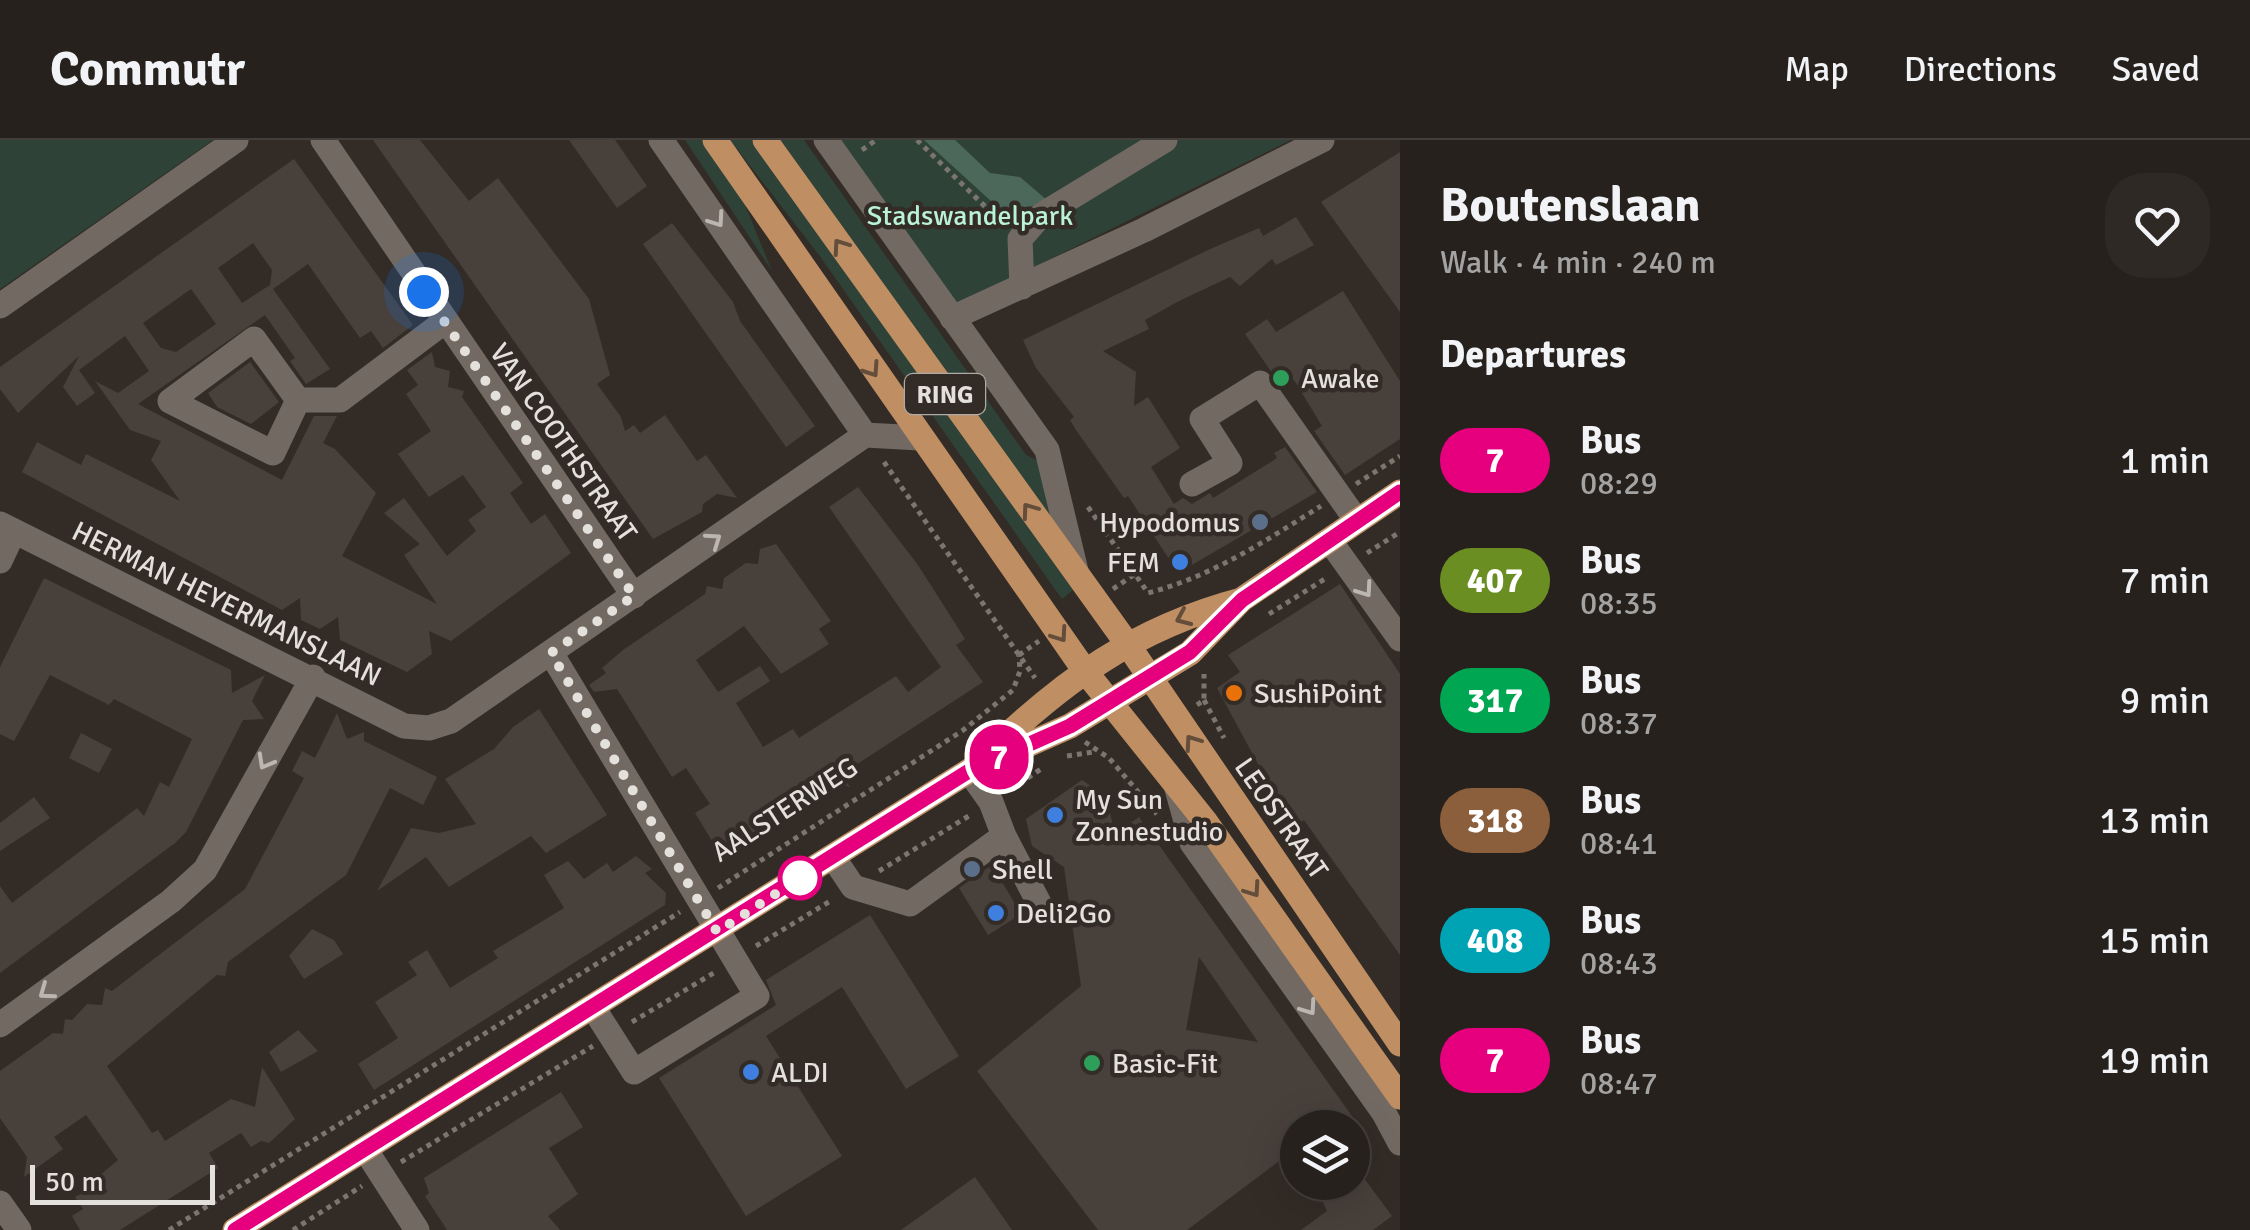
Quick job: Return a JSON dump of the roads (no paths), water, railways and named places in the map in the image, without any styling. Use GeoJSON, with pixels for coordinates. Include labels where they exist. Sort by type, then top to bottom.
{"type":"FeatureCollection","features":[{"type":"Feature","properties":{"kind":"main road","name":"RING"},"geometry":{"type":"LineString","coordinates":[[715,140],[1085,671],[1205,822],[1400,1098]]}},
{"type":"Feature","properties":{"kind":"main road","name":"RING"},"geometry":{"type":"LineString","coordinates":[[765,140],[1128,645]]}},
{"type":"Feature","properties":{"kind":"main road"},"geometry":{"type":"LineString","coordinates":[[235,1230],[969,771],[1064,728],[1149,678],[1203,642],[1242,600],[1400,492]]}},
{"type":"Feature","properties":{"kind":"main road"},"geometry":{"type":"LineString","coordinates":[[969,771],[1048,696],[1085,671],[1190,614],[1242,600]]}},
{"type":"Feature","properties":{"kind":"main road","name":"LEOSTRAAT"},"geometry":{"type":"LineString","coordinates":[[1128,645],[1395,1034]]}},
{"type":"Feature","properties":{"kind":"street"},"geometry":{"type":"LineString","coordinates":[[0,306],[236,140]]}},
{"type":"Feature","properties":{"kind":"street","name":"VAN COOTHSTRAAT"},"geometry":{"type":"LineString","coordinates":[[323,140],[634,596]]}},
{"type":"Feature","properties":{"kind":"street"},"geometry":{"type":"LineString","coordinates":[[661,140],[865,435]]}},
{"type":"Feature","properties":{"kind":"street"},"geometry":{"type":"LineString","coordinates":[[826,140],[1047,450],[1076,574]]}},
{"type":"Feature","properties":{"kind":"street"},"geometry":{"type":"LineString","coordinates":[[1022,287],[1020,239],[1040,216],[1165,140]]}},
{"type":"Feature","properties":{"kind":"street"},"geometry":{"type":"LineString","coordinates":[[952,318],[1317,141]]}},
{"type":"Feature","properties":{"kind":"street"},"geometry":{"type":"LineString","coordinates":[[298,400],[340,400],[444,322]]}},
{"type":"Feature","properties":{"kind":"street"},"geometry":{"type":"LineString","coordinates":[[254,339],[298,400],[272,453],[170,401],[254,339]]}},
{"type":"Feature","properties":{"kind":"street"},"geometry":{"type":"LineString","coordinates":[[1192,484],[1230,462],[1202,419],[1260,383],[1357,521]]}},
{"type":"Feature","properties":{"kind":"street"},"geometry":{"type":"LineString","coordinates":[[594,1008],[634,1072],[757,996],[551,653],[865,435],[920,438]]}},
{"type":"Feature","properties":{"kind":"street"},"geometry":{"type":"LineString","coordinates":[[0,560],[7,528]]}},
{"type":"Feature","properties":{"kind":"street","name":"HERMAN HEYERMANSLAAN"},"geometry":{"type":"LineString","coordinates":[[7,528],[313,676],[404,726],[429,728],[451,721],[551,653]]}},
{"type":"Feature","properties":{"kind":"street"},"geometry":{"type":"LineString","coordinates":[[1330,541],[1400,639]]}},
{"type":"Feature","properties":{"kind":"street"},"geometry":{"type":"LineString","coordinates":[[0,1025],[171,901],[204,870],[313,676]]}},
{"type":"Feature","properties":{"kind":"street"},"geometry":{"type":"LineString","coordinates":[[969,771],[991,802],[1039,902]]}},
{"type":"Feature","properties":{"kind":"street"},"geometry":{"type":"LineString","coordinates":[[1177,789],[1192,843],[1384,1113],[1400,1143]]}},
{"type":"Feature","properties":{"kind":"street"},"geometry":{"type":"LineString","coordinates":[[833,857],[853,887],[910,904],[1004,836]]}},
{"type":"Feature","properties":{"kind":"street"},"geometry":{"type":"LineString","coordinates":[[365,1150],[416,1230]]}},
{"type":"Feature","properties":{"kind":"street"},"geometry":{"type":"LineString","coordinates":[[0,1204],[19,1230]]}},
{"type":"Feature","properties":{"kind":"place","name":"Awake"},"geometry":{"type":"Point","coordinates":[1281,378]}},
{"type":"Feature","properties":{"kind":"place","name":"Hypodomus"},"geometry":{"type":"Point","coordinates":[1260,522]}},
{"type":"Feature","properties":{"kind":"place","name":"FEM"},"geometry":{"type":"Point","coordinates":[1180,562]}},
{"type":"Feature","properties":{"kind":"place","name":"SushiPoint"},"geometry":{"type":"Point","coordinates":[1234,693]}},
{"type":"Feature","properties":{"kind":"place","name":"My Sun Zonnestudio"},"geometry":{"type":"Point","coordinates":[1055,815]}},
{"type":"Feature","properties":{"kind":"place","name":"Shell"},"geometry":{"type":"Point","coordinates":[972,869]}},
{"type":"Feature","properties":{"kind":"place","name":"Deli2Go"},"geometry":{"type":"Point","coordinates":[996,913]}},
{"type":"Feature","properties":{"kind":"place","name":"Basic-Fit"},"geometry":{"type":"Point","coordinates":[1092,1063]}},
{"type":"Feature","properties":{"kind":"place","name":"ALDI"},"geometry":{"type":"Point","coordinates":[751,1072]}},
{"type":"Feature","properties":{"kind":"park label","name":"Stadswandelpark"},"geometry":{"type":"Point","coordinates":[970,215]}}]}
